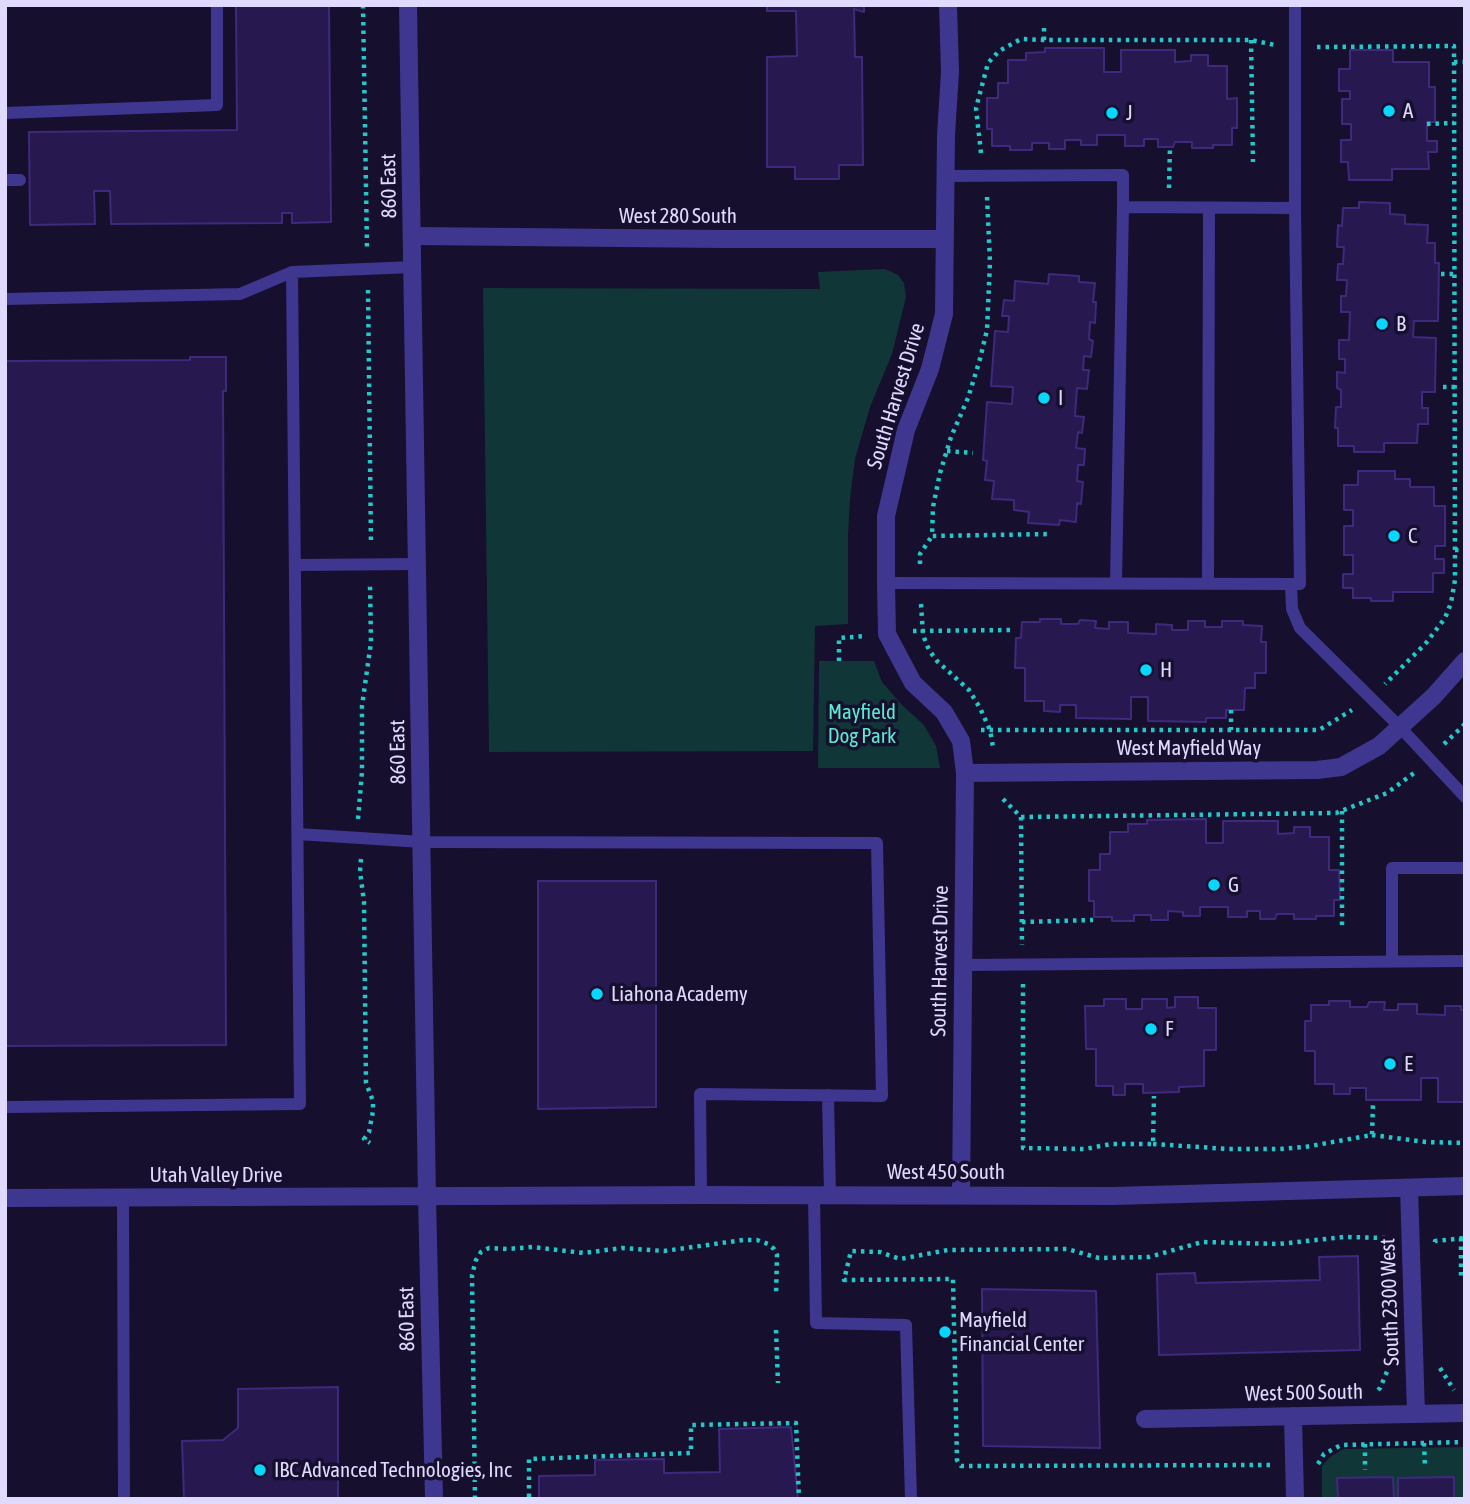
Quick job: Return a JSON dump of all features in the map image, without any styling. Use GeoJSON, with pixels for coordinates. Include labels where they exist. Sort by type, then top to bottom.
{"type":"FeatureCollection","features":[{"type":"Feature","properties":{"kind":"street","name":"860 East"},"geometry":{"type":"LineString","coordinates":[[408,5],[434,1499]]}},
{"type":"Feature","properties":{"kind":"street","name":"South Harvest Drive"},"geometry":{"type":"LineString","coordinates":[[948,5],[950,72],[946,135],[944,314],[930,369],[906,430],[886,516],[886,583],[887,634],[913,683],[944,712],[961,741],[965,773],[961,1195]]}},
{"type":"Feature","properties":{"kind":"street","name":"West 280 South"},"geometry":{"type":"LineString","coordinates":[[412,236],[944,239]]}},
{"type":"Feature","properties":{"kind":"street","name":"West Mayfield Way"},"geometry":{"type":"LineString","coordinates":[[965,773],[1341,767],[1379,746],[1434,696],[1465,661]]}},
{"type":"Feature","properties":{"kind":"street","name":"West 450 South"},"geometry":{"type":"LineString","coordinates":[[427,1197],[1113,1196],[1465,1186]]}},
{"type":"Feature","properties":{"kind":"street","name":"South 2300 West"},"geometry":{"type":"LineString","coordinates":[[1409,1188],[1416,1414]]}},
{"type":"Feature","properties":{"kind":"street","name":"Utah Valley Drive"},"geometry":{"type":"LineString","coordinates":[[5,1198],[427,1197]]}},
{"type":"Feature","properties":{"kind":"street","name":"West 500 South"},"geometry":{"type":"LineString","coordinates":[[1145,1419],[1465,1413]]}},
{"type":"Feature","properties":{"kind":"street"},"geometry":{"type":"LineString","coordinates":[[1293,1416],[1295,1499]]}},
{"type":"Feature","properties":{"kind":"lane"},"geometry":{"type":"LineString","coordinates":[[5,113],[217,105],[217,5]]}},
{"type":"Feature","properties":{"kind":"lane"},"geometry":{"type":"LineString","coordinates":[[886,583],[1300,584],[1295,5]]}},
{"type":"Feature","properties":{"kind":"lane"},"geometry":{"type":"LineString","coordinates":[[945,176],[1123,174],[1116,582]]}},
{"type":"Feature","properties":{"kind":"lane"},"geometry":{"type":"LineString","coordinates":[[5,180],[20,180]]}},
{"type":"Feature","properties":{"kind":"lane"},"geometry":{"type":"LineString","coordinates":[[1123,207],[1295,208]]}},
{"type":"Feature","properties":{"kind":"lane"},"geometry":{"type":"LineString","coordinates":[[1208,583],[1209,208]]}},
{"type":"Feature","properties":{"kind":"lane"},"geometry":{"type":"LineString","coordinates":[[5,299],[240,294],[292,272],[413,267]]}},
{"type":"Feature","properties":{"kind":"lane"},"geometry":{"type":"LineString","coordinates":[[5,1107],[300,1104],[292,272]]}},
{"type":"Feature","properties":{"kind":"lane"},"geometry":{"type":"LineString","coordinates":[[295,565],[418,564]]}},
{"type":"Feature","properties":{"kind":"lane"},"geometry":{"type":"LineString","coordinates":[[1291,584],[1292,609],[1300,628],[1399,726],[1465,797]]}},
{"type":"Feature","properties":{"kind":"lane"},"geometry":{"type":"LineString","coordinates":[[298,834],[422,842],[877,843],[882,1096],[700,1094],[701,1195]]}},
{"type":"Feature","properties":{"kind":"lane"},"geometry":{"type":"LineString","coordinates":[[1392,961],[1392,868],[1465,868]]}},
{"type":"Feature","properties":{"kind":"lane"},"geometry":{"type":"LineString","coordinates":[[963,965],[1465,961]]}},
{"type":"Feature","properties":{"kind":"lane"},"geometry":{"type":"LineString","coordinates":[[828,1095],[816,1323],[906,1325],[911,1499]]}},
{"type":"Feature","properties":{"kind":"lane"},"geometry":{"type":"LineString","coordinates":[[123,1198],[124,1499]]}},
{"type":"Feature","properties":{"kind":"path"},"geometry":{"type":"LineString","coordinates":[[363,5],[367,237]]}},
{"type":"Feature","properties":{"kind":"path"},"geometry":{"type":"LineString","coordinates":[[1044,24],[1044,40]]}},
{"type":"Feature","properties":{"kind":"path"},"geometry":{"type":"LineString","coordinates":[[981,153],[976,108],[988,63],[999,51],[1021,39],[1251,40],[1282,47]]}},
{"type":"Feature","properties":{"kind":"path"},"geometry":{"type":"LineString","coordinates":[[1251,40],[1253,162]]}},
{"type":"Feature","properties":{"kind":"path"},"geometry":{"type":"LineString","coordinates":[[1317,47],[1454,46],[1455,580],[1445,618],[1426,643],[1382,687]]}},
{"type":"Feature","properties":{"kind":"path"},"geometry":{"type":"LineString","coordinates":[[1454,62],[1465,62]]}},
{"type":"Feature","properties":{"kind":"path"},"geometry":{"type":"LineString","coordinates":[[1427,124],[1454,123]]}},
{"type":"Feature","properties":{"kind":"path"},"geometry":{"type":"LineString","coordinates":[[1169,208],[1170,147]]}},
{"type":"Feature","properties":{"kind":"path"},"geometry":{"type":"LineString","coordinates":[[920,564],[920,554],[932,536],[933,507],[940,473],[968,398],[987,331],[990,282],[987,197]]}},
{"type":"Feature","properties":{"kind":"path"},"geometry":{"type":"LineString","coordinates":[[1441,274],[1455,274]]}},
{"type":"Feature","properties":{"kind":"path"},"geometry":{"type":"LineString","coordinates":[[368,316],[371,531]]}},
{"type":"Feature","properties":{"kind":"path"},"geometry":{"type":"LineString","coordinates":[[1443,387],[1455,387]]}},
{"type":"Feature","properties":{"kind":"path"},"geometry":{"type":"LineString","coordinates":[[947,451],[973,453]]}},
{"type":"Feature","properties":{"kind":"path"},"geometry":{"type":"LineString","coordinates":[[932,536],[1051,534]]}},
{"type":"Feature","properties":{"kind":"path"},"geometry":{"type":"LineString","coordinates":[[1455,550],[1465,550]]}},
{"type":"Feature","properties":{"kind":"path"},"geometry":{"type":"LineString","coordinates":[[358,810],[362,772],[362,706],[371,642],[370,600]]}},
{"type":"Feature","properties":{"kind":"path"},"geometry":{"type":"LineString","coordinates":[[921,603],[923,631],[929,650],[969,691],[990,730],[993,747]]}},
{"type":"Feature","properties":{"kind":"path"},"geometry":{"type":"LineString","coordinates":[[908,632],[1012,630]]}},
{"type":"Feature","properties":{"kind":"path"},"geometry":{"type":"LineString","coordinates":[[839,661],[839,638],[869,635]]}},
{"type":"Feature","properties":{"kind":"path"},"geometry":{"type":"LineString","coordinates":[[977,730],[1319,730],[1354,709]]}},
{"type":"Feature","properties":{"kind":"path"},"geometry":{"type":"LineString","coordinates":[[1231,710],[1231,730]]}},
{"type":"Feature","properties":{"kind":"path"},"geometry":{"type":"LineString","coordinates":[[1441,747],[1465,724]]}},
{"type":"Feature","properties":{"kind":"path"},"geometry":{"type":"LineString","coordinates":[[1021,817],[1336,813],[1387,793],[1414,773]]}},
{"type":"Feature","properties":{"kind":"path"},"geometry":{"type":"LineString","coordinates":[[1003,799],[1021,817],[1022,945]]}},
{"type":"Feature","properties":{"kind":"path"},"geometry":{"type":"LineString","coordinates":[[1342,811],[1342,929]]}},
{"type":"Feature","properties":{"kind":"path"},"geometry":{"type":"LineString","coordinates":[[361,866],[366,1083],[373,1101],[369,1132],[364,1139],[370,1143]]}},
{"type":"Feature","properties":{"kind":"path"},"geometry":{"type":"LineString","coordinates":[[1022,922],[1093,920]]}},
{"type":"Feature","properties":{"kind":"path"},"geometry":{"type":"LineString","coordinates":[[1023,983],[1023,1148],[1085,1149],[1111,1144],[1153,1144],[1280,1149],[1372,1135],[1426,1142],[1465,1143]]}},
{"type":"Feature","properties":{"kind":"path"},"geometry":{"type":"LineString","coordinates":[[1153,1144],[1154,1096]]}},
{"type":"Feature","properties":{"kind":"path"},"geometry":{"type":"LineString","coordinates":[[1372,1135],[1373,1103]]}},
{"type":"Feature","properties":{"kind":"path"},"geometry":{"type":"LineString","coordinates":[[1461,1280],[1463,1238],[1435,1241],[1344,1237],[1279,1244],[1202,1242],[1149,1257],[1099,1258],[1067,1249],[948,1250],[900,1259],[880,1252],[851,1251],[844,1280],[953,1279],[957,1460],[961,1466],[1316,1467],[1324,1454],[1341,1445],[1465,1442]]}},
{"type":"Feature","properties":{"kind":"path"},"geometry":{"type":"LineString","coordinates":[[1380,1238],[1386,1246]]}},
{"type":"Feature","properties":{"kind":"path"},"geometry":{"type":"LineString","coordinates":[[475,1499],[472,1275],[481,1252],[489,1248],[532,1247],[584,1253],[622,1248],[664,1251],[757,1240],[768,1244],[777,1255],[776,1296]]}},
{"type":"Feature","properties":{"kind":"path"},"geometry":{"type":"LineString","coordinates":[[1435,1241],[1435,1254]]}},
{"type":"Feature","properties":{"kind":"path"},"geometry":{"type":"LineString","coordinates":[[776,1330],[778,1382]]}},
{"type":"Feature","properties":{"kind":"path"},"geometry":{"type":"LineString","coordinates":[[1436,1360],[1452,1389],[1465,1395]]}},
{"type":"Feature","properties":{"kind":"path"},"geometry":{"type":"LineString","coordinates":[[1372,1393],[1380,1388],[1391,1362]]}},
{"type":"Feature","properties":{"kind":"path"},"geometry":{"type":"LineString","coordinates":[[529,1497],[529,1458],[691,1453],[691,1425],[796,1423],[799,1499]]}},
{"type":"Feature","properties":{"kind":"path"},"geometry":{"type":"LineString","coordinates":[[1424,1443],[1425,1468]]}},
{"type":"Feature","properties":{"kind":"path"},"geometry":{"type":"LineString","coordinates":[[1365,1444],[1365,1470]]}},
{"type":"Feature","properties":{"kind":"green space"},"geometry":{"type":"Polygon","coordinates":[[[885,269],[898,275],[904,283],[906,297],[892,354],[870,407],[855,459],[848,536],[848,624],[815,626],[813,751],[489,752],[483,288],[820,289],[818,272],[885,269]]]}},
{"type":"Feature","properties":{"kind":"green space","name":"Mayfield Dog Park"},"geometry":{"type":"Polygon","coordinates":[[[819,661],[874,661],[882,682],[924,725],[936,746],[940,768],[818,768],[819,661]]]}},
{"type":"Feature","properties":{"kind":"green space"},"geometry":{"type":"Polygon","coordinates":[[[1465,1447],[1465,1499],[1322,1499],[1322,1466],[1343,1449],[1465,1447]]]}},
{"type":"Feature","properties":{"kind":"building"},"geometry":{"type":"Polygon","coordinates":[[[236,5],[329,5],[331,222],[292,223],[292,213],[282,213],[282,223],[111,224],[110,191],[94,191],[95,224],[30,225],[29,132],[237,130],[236,5]]]}},
{"type":"Feature","properties":{"kind":"building"},"geometry":{"type":"Polygon","coordinates":[[[767,5],[864,5],[864,12],[854,9],[855,57],[862,57],[863,165],[839,165],[839,179],[795,179],[795,167],[767,167],[767,57],[797,56],[796,11],[767,11],[767,5]]]}},
{"type":"Feature","properties":{"kind":"building","name":"J"},"geometry":{"type":"Polygon","coordinates":[[[1045,48],[1104,48],[1104,72],[1121,72],[1121,50],[1175,50],[1175,62],[1191,61],[1191,55],[1208,55],[1208,66],[1227,66],[1227,99],[1237,98],[1237,128],[1232,128],[1232,145],[1192,148],[1192,142],[1175,142],[1173,147],[1158,147],[1158,139],[1144,139],[1144,146],[1125,146],[1125,135],[1097,135],[1097,145],[1081,145],[1081,140],[1065,140],[1065,149],[1049,149],[1049,143],[1032,143],[1032,150],[1010,150],[1010,146],[992,146],[992,129],[987,129],[987,98],[998,98],[998,83],[1008,83],[1008,60],[1026,60],[1026,53],[1045,52],[1045,48]]]}},
{"type":"Feature","properties":{"kind":"building","name":"A"},"geometry":{"type":"Polygon","coordinates":[[[1350,50],[1393,50],[1393,62],[1429,62],[1429,87],[1435,87],[1435,122],[1427,122],[1427,141],[1437,141],[1437,152],[1428,152],[1429,169],[1392,169],[1392,180],[1349,180],[1348,162],[1341,162],[1341,140],[1351,140],[1351,124],[1342,124],[1342,99],[1350,99],[1350,91],[1339,91],[1339,69],[1350,69],[1350,50]]]}},
{"type":"Feature","properties":{"kind":"building","name":"B"},"geometry":{"type":"Polygon","coordinates":[[[1359,202],[1390,203],[1390,214],[1405,215],[1405,224],[1428,225],[1427,243],[1435,243],[1435,263],[1439,263],[1438,321],[1414,321],[1413,337],[1436,338],[1435,392],[1422,392],[1422,408],[1428,408],[1428,424],[1418,424],[1417,443],[1384,443],[1384,452],[1354,452],[1354,446],[1338,446],[1338,428],[1335,428],[1336,407],[1341,407],[1337,372],[1345,373],[1345,359],[1339,359],[1339,340],[1349,340],[1350,312],[1341,312],[1341,296],[1346,296],[1347,280],[1337,280],[1338,264],[1343,264],[1344,247],[1337,247],[1338,225],[1342,226],[1343,208],[1359,208],[1359,202]]]}},
{"type":"Feature","properties":{"kind":"building","name":"I"},"geometry":{"type":"Polygon","coordinates":[[[1049,274],[1079,276],[1079,282],[1095,283],[1093,302],[1096,302],[1095,323],[1090,322],[1089,339],[1093,341],[1091,357],[1084,356],[1083,370],[1089,370],[1087,389],[1077,388],[1075,416],[1084,417],[1076,448],[1085,449],[1084,465],[1078,465],[1077,481],[1083,482],[1081,504],[1077,503],[1076,522],[1060,520],[1059,525],[1028,523],[1029,512],[1014,510],[1014,500],[992,499],[994,481],[985,480],[987,461],[983,460],[987,402],[1012,404],[1013,387],[991,386],[995,331],[1008,332],[1009,316],[1002,316],[1004,300],[1014,301],[1015,281],[1048,284],[1049,274]]]}},
{"type":"Feature","properties":{"kind":"building"},"geometry":{"type":"Polygon","coordinates":[[[190,357],[226,357],[226,391],[223,391],[226,1045],[5,1046],[5,361],[190,360],[190,357]]]}},
{"type":"Feature","properties":{"kind":"building","name":"C"},"geometry":{"type":"Polygon","coordinates":[[[1358,471],[1395,471],[1395,479],[1410,479],[1410,487],[1434,487],[1434,506],[1445,506],[1445,546],[1435,546],[1435,559],[1444,559],[1444,573],[1433,573],[1433,592],[1393,592],[1393,601],[1371,601],[1371,598],[1353,598],[1353,588],[1343,588],[1343,574],[1353,574],[1353,555],[1344,555],[1344,526],[1353,526],[1353,510],[1344,510],[1344,485],[1358,485],[1358,471]]]}},
{"type":"Feature","properties":{"kind":"building","name":"H"},"geometry":{"type":"Polygon","coordinates":[[[1040,619],[1061,619],[1061,624],[1078,624],[1080,620],[1096,621],[1095,628],[1109,629],[1109,622],[1128,622],[1128,633],[1156,634],[1156,624],[1172,625],[1172,630],[1188,630],[1188,621],[1205,621],[1205,627],[1222,627],[1222,621],[1243,621],[1243,625],[1262,626],[1261,642],[1266,642],[1266,673],[1255,673],[1255,688],[1245,688],[1244,710],[1226,710],[1226,718],[1206,718],[1206,722],[1148,721],[1148,697],[1131,697],[1131,719],[1076,718],[1076,705],[1060,705],[1060,712],[1044,711],[1044,701],[1025,701],[1025,668],[1015,668],[1016,638],[1021,638],[1022,622],[1040,622],[1040,619]]]}},
{"type":"Feature","properties":{"kind":"building","name":"G"},"geometry":{"type":"Polygon","coordinates":[[[1206,819],[1206,843],[1223,843],[1223,821],[1278,821],[1278,834],[1294,833],[1294,827],[1310,827],[1310,837],[1329,837],[1329,870],[1339,870],[1340,900],[1334,900],[1334,916],[1294,919],[1294,914],[1277,914],[1275,919],[1260,919],[1260,911],[1247,911],[1247,917],[1228,917],[1228,907],[1200,907],[1200,916],[1183,916],[1183,912],[1168,911],[1168,920],[1151,920],[1151,915],[1134,915],[1134,921],[1112,921],[1112,917],[1094,917],[1094,901],[1089,901],[1089,870],[1100,870],[1100,854],[1110,854],[1110,832],[1128,832],[1128,824],[1147,824],[1147,820],[1206,819]]]}},
{"type":"Feature","properties":{"kind":"building","name":"Liahona Academy"},"geometry":{"type":"Polygon","coordinates":[[[538,881],[656,881],[656,1107],[538,1109],[538,881]]]}},
{"type":"Feature","properties":{"kind":"building","name":"F"},"geometry":{"type":"Polygon","coordinates":[[[1175,997],[1198,997],[1198,1008],[1216,1008],[1216,1050],[1204,1050],[1204,1086],[1179,1087],[1179,1092],[1143,1093],[1143,1084],[1125,1084],[1125,1095],[1113,1095],[1113,1086],[1096,1086],[1096,1049],[1086,1049],[1085,1006],[1104,1006],[1104,999],[1126,999],[1126,1009],[1142,1009],[1142,999],[1167,999],[1167,1008],[1175,1007],[1175,997]]]}},
{"type":"Feature","properties":{"kind":"building","name":"E"},"geometry":{"type":"Polygon","coordinates":[[[1329,1001],[1350,1001],[1350,1007],[1367,1007],[1369,1002],[1385,1002],[1384,1010],[1398,1010],[1398,1004],[1417,1004],[1417,1014],[1445,1015],[1445,1006],[1461,1006],[1461,1010],[1465,1010],[1465,1102],[1438,1102],[1438,1078],[1421,1078],[1421,1100],[1366,1100],[1366,1088],[1350,1088],[1350,1094],[1334,1094],[1334,1084],[1315,1084],[1315,1051],[1305,1051],[1305,1021],[1311,1021],[1311,1005],[1329,1005],[1329,1001]]]}},
{"type":"Feature","properties":{"kind":"building"},"geometry":{"type":"Polygon","coordinates":[[[1358,1256],[1360,1350],[1159,1355],[1157,1274],[1195,1273],[1196,1283],[1320,1280],[1319,1257],[1358,1256]]]}},
{"type":"Feature","properties":{"kind":"building"},"geometry":{"type":"Polygon","coordinates":[[[982,1289],[1096,1291],[1100,1448],[983,1446],[982,1289]]]}},
{"type":"Feature","properties":{"kind":"building","name":"IBC Advanced Technologies, Inc"},"geometry":{"type":"Polygon","coordinates":[[[338,1387],[338,1499],[184,1499],[182,1441],[223,1440],[238,1428],[238,1389],[338,1387]]]}},
{"type":"Feature","properties":{"kind":"building"},"geometry":{"type":"Polygon","coordinates":[[[791,1427],[798,1499],[539,1499],[539,1476],[595,1475],[595,1460],[664,1459],[664,1473],[720,1472],[719,1429],[791,1427]]]}},
{"type":"Feature","properties":{"kind":"building"},"geometry":{"type":"Polygon","coordinates":[[[1393,1477],[1394,1499],[1338,1499],[1337,1478],[1393,1477]]]}},
{"type":"Feature","properties":{"kind":"building"},"geometry":{"type":"Polygon","coordinates":[[[1454,1477],[1454,1499],[1398,1499],[1398,1478],[1454,1477]]]}},
{"type":"Feature","properties":{"kind":"place","name":"A"},"geometry":{"type":"Point","coordinates":[1389,111]}},
{"type":"Feature","properties":{"kind":"place","name":"J"},"geometry":{"type":"Point","coordinates":[1112,113]}},
{"type":"Feature","properties":{"kind":"place","name":"B"},"geometry":{"type":"Point","coordinates":[1382,324]}},
{"type":"Feature","properties":{"kind":"place","name":"I"},"geometry":{"type":"Point","coordinates":[1044,398]}},
{"type":"Feature","properties":{"kind":"place","name":"C"},"geometry":{"type":"Point","coordinates":[1394,536]}},
{"type":"Feature","properties":{"kind":"place","name":"H"},"geometry":{"type":"Point","coordinates":[1146,670]}},
{"type":"Feature","properties":{"kind":"place","name":"G"},"geometry":{"type":"Point","coordinates":[1214,885]}},
{"type":"Feature","properties":{"kind":"place","name":"Liahona Academy"},"geometry":{"type":"Point","coordinates":[597,994]}},
{"type":"Feature","properties":{"kind":"place","name":"F"},"geometry":{"type":"Point","coordinates":[1151,1029]}},
{"type":"Feature","properties":{"kind":"place","name":"E"},"geometry":{"type":"Point","coordinates":[1390,1064]}},
{"type":"Feature","properties":{"kind":"place","name":"Mayfield Financial Center"},"geometry":{"type":"Point","coordinates":[945,1332]}},
{"type":"Feature","properties":{"kind":"place","name":"IBC Advanced Technologies, Inc"},"geometry":{"type":"Point","coordinates":[260,1470]}}]}
